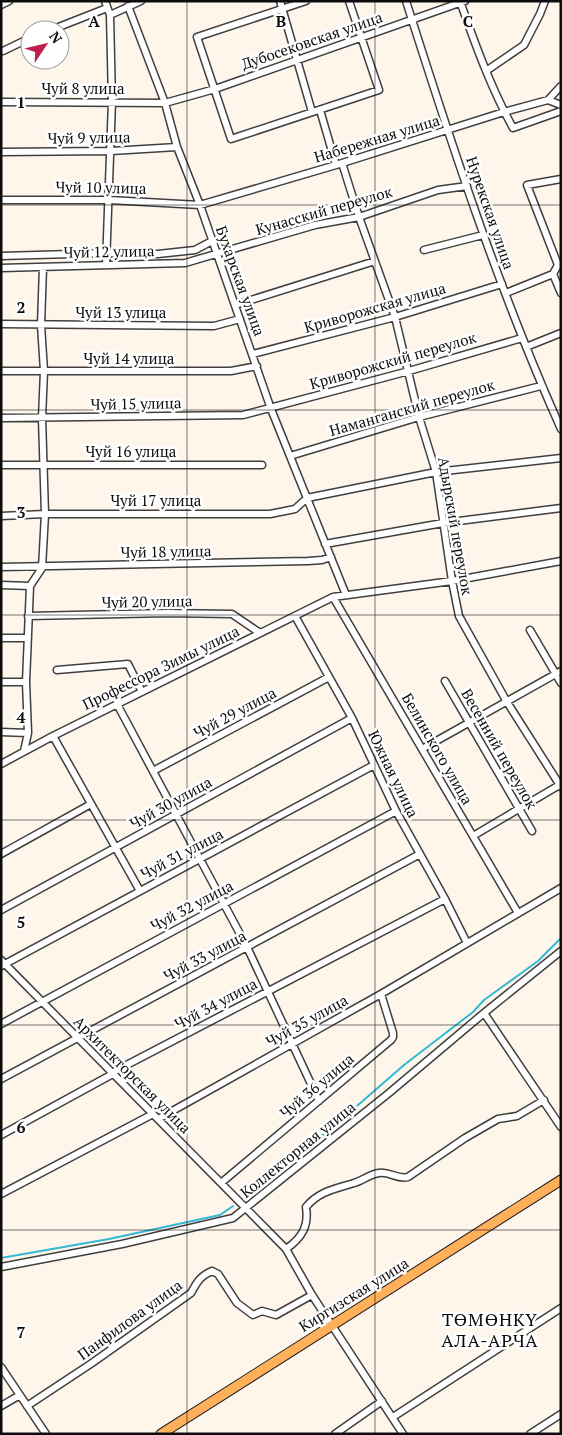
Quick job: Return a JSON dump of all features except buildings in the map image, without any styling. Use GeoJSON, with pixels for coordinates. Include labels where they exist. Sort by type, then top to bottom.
{"type":"FeatureCollection","features":[{"type":"Feature","properties":{"kind":"main road","name":"Киргизская улица"},"geometry":{"type":"LineString","coordinates":[[161,1434],[561,1180]]}},
{"type":"Feature","properties":{"kind":"street"},"geometry":{"type":"LineString","coordinates":[[1,5],[9,1]]}},
{"type":"Feature","properties":{"kind":"street"},"geometry":{"type":"LineString","coordinates":[[105,1],[109,12],[112,101],[106,265]]}},
{"type":"Feature","properties":{"kind":"street"},"geometry":{"type":"LineString","coordinates":[[70,24],[141,1]]}},
{"type":"Feature","properties":{"kind":"street"},"geometry":{"type":"LineString","coordinates":[[280,1],[312,112]]}},
{"type":"Feature","properties":{"kind":"street"},"geometry":{"type":"LineString","coordinates":[[306,1],[197,37],[232,139],[379,90],[349,1]]}},
{"type":"Feature","properties":{"kind":"street","name":"Нурекская улица"},"geometry":{"type":"LineString","coordinates":[[406,1],[483,235],[541,386],[561,429]]}},
{"type":"Feature","properties":{"kind":"street"},"geometry":{"type":"LineString","coordinates":[[486,71],[524,44],[545,1]]}},
{"type":"Feature","properties":{"kind":"street"},"geometry":{"type":"LineString","coordinates":[[462,2],[474,42],[504,112],[513,128],[561,111]]}},
{"type":"Feature","properties":{"kind":"street","name":"Дубосековская улица"},"geometry":{"type":"LineString","coordinates":[[165,103],[215,88],[462,2]]}},
{"type":"Feature","properties":{"kind":"street","name":"Бухарская улица"},"geometry":{"type":"LineString","coordinates":[[128,6],[165,103],[178,147],[271,409],[346,595]]}},
{"type":"Feature","properties":{"kind":"street"},"geometry":{"type":"LineString","coordinates":[[4,50],[20,43]]}},
{"type":"Feature","properties":{"kind":"street"},"geometry":{"type":"LineString","coordinates":[[561,86],[548,100],[561,105]]}},
{"type":"Feature","properties":{"kind":"street","name":"Набережная улица"},"geometry":{"type":"LineString","coordinates":[[200,205],[548,100]]}},
{"type":"Feature","properties":{"kind":"street","name":"Чуй 8 улица"},"geometry":{"type":"LineString","coordinates":[[1,102],[112,101],[165,103]]}},
{"type":"Feature","properties":{"kind":"street","name":"Адырский переулок"},"geometry":{"type":"LineString","coordinates":[[320,110],[395,317],[419,417],[436,472],[459,616],[507,702],[560,786]]}},
{"type":"Feature","properties":{"kind":"street","name":"Чуй 9 улица"},"geometry":{"type":"LineString","coordinates":[[1,152],[111,151],[178,147]]}},
{"type":"Feature","properties":{"kind":"street"},"geometry":{"type":"LineString","coordinates":[[506,292],[553,274],[560,265],[527,185],[561,178]]}},
{"type":"Feature","properties":{"kind":"street","name":"Кунасский переулок"},"geometry":{"type":"LineString","coordinates":[[217,255],[315,225],[359,217],[438,190],[467,186]]}},
{"type":"Feature","properties":{"kind":"street","name":"Чуй 10 улица"},"geometry":{"type":"LineString","coordinates":[[1,200],[109,200],[200,205]]}},
{"type":"Feature","properties":{"kind":"street"},"geometry":{"type":"LineString","coordinates":[[424,250],[483,235]]}},
{"type":"Feature","properties":{"kind":"street"},"geometry":{"type":"LineString","coordinates":[[1,256],[107,253],[158,254],[195,250],[212,241]]}},
{"type":"Feature","properties":{"kind":"street","name":"Чуй 12 улица"},"geometry":{"type":"LineString","coordinates":[[1,268],[185,263],[217,255]]}},
{"type":"Feature","properties":{"kind":"street"},"geometry":{"type":"LineString","coordinates":[[235,305],[375,261]]}},
{"type":"Feature","properties":{"kind":"street"},"geometry":{"type":"LineString","coordinates":[[24,751],[28,733],[26,682],[30,586],[42,568],[45,514],[42,418],[44,372],[41,325],[43,267]]}},
{"type":"Feature","properties":{"kind":"street"},"geometry":{"type":"LineString","coordinates":[[553,274],[561,293]]}},
{"type":"Feature","properties":{"kind":"street","name":"Криворожская улица"},"geometry":{"type":"LineString","coordinates":[[253,354],[395,317],[502,284]]}},
{"type":"Feature","properties":{"kind":"street","name":"Чуй 13 улица"},"geometry":{"type":"LineString","coordinates":[[1,324],[214,326],[240,319]]}},
{"type":"Feature","properties":{"kind":"street"},"geometry":{"type":"LineString","coordinates":[[526,347],[561,333]]}},
{"type":"Feature","properties":{"kind":"street","name":"Криворожский переулок"},"geometry":{"type":"LineString","coordinates":[[271,409],[522,338]]}},
{"type":"Feature","properties":{"kind":"street","name":"Чуй 14 улица"},"geometry":{"type":"LineString","coordinates":[[1,371],[231,371],[257,366]]}},
{"type":"Feature","properties":{"kind":"street","name":"Наманганский переулок"},"geometry":{"type":"LineString","coordinates":[[290,456],[419,417],[541,386]]}},
{"type":"Feature","properties":{"kind":"street","name":"Чуй 15 улица"},"geometry":{"type":"LineString","coordinates":[[1,418],[243,415],[271,409]]}},
{"type":"Feature","properties":{"kind":"street"},"geometry":{"type":"LineString","coordinates":[[307,498],[436,472],[561,458]]}},
{"type":"Feature","properties":{"kind":"street","name":"Чуй 16 улица"},"geometry":{"type":"LineString","coordinates":[[1,465],[262,465]]}},
{"type":"Feature","properties":{"kind":"street","name":"Чуй 17 улица"},"geometry":{"type":"LineString","coordinates":[[1,516],[45,514],[270,514],[296,509],[307,498]]}},
{"type":"Feature","properties":{"kind":"street"},"geometry":{"type":"LineString","coordinates":[[325,544],[443,523],[561,508]]}},
{"type":"Feature","properties":{"kind":"street","name":"Чуй 18 улица"},"geometry":{"type":"LineString","coordinates":[[1,568],[308,561],[322,560],[330,557]]}},
{"type":"Feature","properties":{"kind":"street","name":"Профессора Зимы улица"},"geometry":{"type":"LineString","coordinates":[[1,764],[53,736],[333,597],[452,581],[561,561]]}},
{"type":"Feature","properties":{"kind":"street"},"geometry":{"type":"LineString","coordinates":[[1,586],[30,586]]}},
{"type":"Feature","properties":{"kind":"street","name":"Белинского улица"},"geometry":{"type":"LineString","coordinates":[[333,597],[518,913]]}},
{"type":"Feature","properties":{"kind":"street","name":"Чуй 20 улица"},"geometry":{"type":"LineString","coordinates":[[28,616],[168,613],[232,614],[260,633]]}},
{"type":"Feature","properties":{"kind":"street","name":"Южная улица"},"geometry":{"type":"LineString","coordinates":[[295,616],[352,718],[396,811],[445,899],[467,944]]}},
{"type":"Feature","properties":{"kind":"street"},"geometry":{"type":"LineString","coordinates":[[530,630],[558,673],[561,683]]}},
{"type":"Feature","properties":{"kind":"street"},"geometry":{"type":"LineString","coordinates":[[1,638],[28,638]]}},
{"type":"Feature","properties":{"kind":"street"},"geometry":{"type":"LineString","coordinates":[[57,670],[128,664],[142,692]]}},
{"type":"Feature","properties":{"kind":"street"},"geometry":{"type":"LineString","coordinates":[[422,749],[558,673]]}},
{"type":"Feature","properties":{"kind":"street","name":"Чуй 29 улица"},"geometry":{"type":"LineString","coordinates":[[153,772],[329,677]]}},
{"type":"Feature","properties":{"kind":"street","name":"Весенний переулок"},"geometry":{"type":"LineString","coordinates":[[445,681],[532,831]]}},
{"type":"Feature","properties":{"kind":"street"},"geometry":{"type":"LineString","coordinates":[[1,682],[26,682]]}},
{"type":"Feature","properties":{"kind":"street"},"geometry":{"type":"LineString","coordinates":[[117,704],[247,947],[319,1101]]}},
{"type":"Feature","properties":{"kind":"street","name":"Чуй 30 улица"},"geometry":{"type":"LineString","coordinates":[[1,910],[352,718]]}},
{"type":"Feature","properties":{"kind":"street"},"geometry":{"type":"LineString","coordinates":[[1,732],[28,733]]}},
{"type":"Feature","properties":{"kind":"street"},"geometry":{"type":"LineString","coordinates":[[53,736],[140,891]]}},
{"type":"Feature","properties":{"kind":"street","name":"Чуй 31 улица"},"geometry":{"type":"LineString","coordinates":[[3,963],[374,765]]}},
{"type":"Feature","properties":{"kind":"street"},"geometry":{"type":"LineString","coordinates":[[473,836],[560,786]]}},
{"type":"Feature","properties":{"kind":"street"},"geometry":{"type":"LineString","coordinates":[[1,854],[91,804]]}},
{"type":"Feature","properties":{"kind":"street","name":"Чуй 32 улица"},"geometry":{"type":"LineString","coordinates":[[1,1024],[396,811]]}},
{"type":"Feature","properties":{"kind":"street","name":"Чуй 33 улица"},"geometry":{"type":"LineString","coordinates":[[1,1079],[420,854]]}},
{"type":"Feature","properties":{"kind":"street","name":"Чуй 35 улица"},"geometry":{"type":"LineString","coordinates":[[1,1194],[156,1116],[382,994],[561,888]]}},
{"type":"Feature","properties":{"kind":"street","name":"Чуй 34 улица"},"geometry":{"type":"LineString","coordinates":[[1,1135],[267,991],[445,899]]}},
{"type":"Feature","properties":{"kind":"street","name":"Коллекторная улица"},"geometry":{"type":"LineString","coordinates":[[1,1267],[122,1244],[233,1218],[389,1093],[561,951]]}},
{"type":"Feature","properties":{"kind":"street","name":"Архитекторская улица"},"geometry":{"type":"LineString","coordinates":[[3,963],[286,1249],[312,1295],[403,1434]]}},
{"type":"Feature","properties":{"kind":"street","name":"Чуй 36 улица"},"geometry":{"type":"LineString","coordinates":[[222,1183],[393,1037],[382,994]]}},
{"type":"Feature","properties":{"kind":"street"},"geometry":{"type":"LineString","coordinates":[[484,1013],[561,1127]]}},
{"type":"Feature","properties":{"kind":"street"},"geometry":{"type":"LineString","coordinates":[[286,1249],[296,1241],[305,1229],[308,1218],[306,1207],[313,1199],[330,1189],[354,1183],[379,1172],[391,1174],[402,1179],[408,1177],[465,1138],[498,1119],[517,1116],[544,1100]]}},
{"type":"Feature","properties":{"kind":"street","name":"Панфилова улица"},"geometry":{"type":"LineString","coordinates":[[27,1406],[191,1294],[198,1280],[204,1274],[212,1271],[218,1274],[237,1304],[253,1315],[262,1311],[276,1315],[312,1295]]}},
{"type":"Feature","properties":{"kind":"street"},"geometry":{"type":"LineString","coordinates":[[393,1417],[561,1308]]}},
{"type":"Feature","properties":{"kind":"street"},"geometry":{"type":"LineString","coordinates":[[1,1366],[46,1434]]}},
{"type":"Feature","properties":{"kind":"street"},"geometry":{"type":"LineString","coordinates":[[1,1406],[20,1395]]}},
{"type":"Feature","properties":{"kind":"street"},"geometry":{"type":"LineString","coordinates":[[336,1434],[382,1401]]}},
{"type":"Feature","properties":{"kind":"street"},"geometry":{"type":"LineString","coordinates":[[530,1434],[561,1414]]}},
{"type":"Feature","properties":{"kind":"waterway"},"geometry":{"type":"LineString","coordinates":[[247,1195],[334,1126],[404,1065],[473,1012],[484,1000],[538,961],[561,938]]}},
{"type":"Feature","properties":{"kind":"waterway"},"geometry":{"type":"LineString","coordinates":[[1,1258],[109,1239],[220,1215],[233,1206]]}},
{"type":"Feature","properties":{"kind":"district","name":"ТӨМӨНКҮ АЛА-АРЧА"},"geometry":{"type":"Point","coordinates":[490,1330]}}]}
